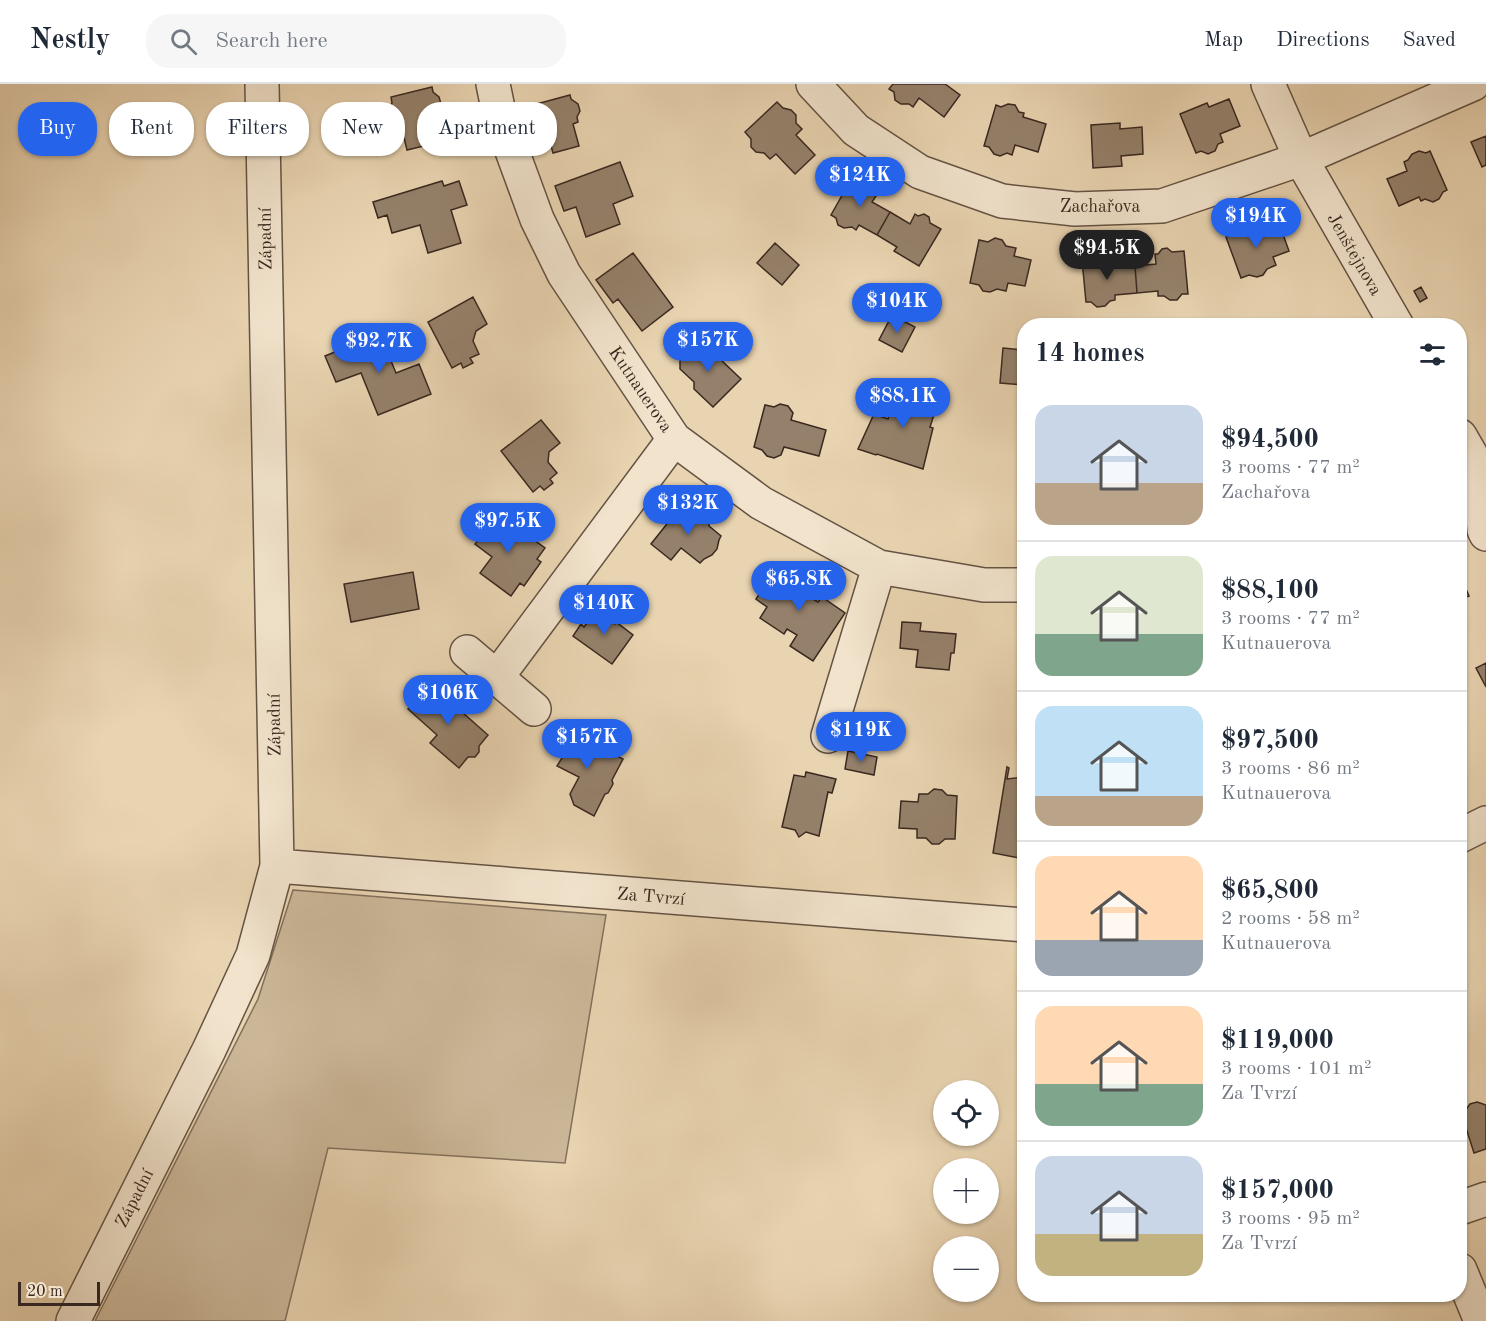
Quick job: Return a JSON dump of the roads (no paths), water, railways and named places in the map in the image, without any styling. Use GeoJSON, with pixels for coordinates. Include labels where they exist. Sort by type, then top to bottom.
{"type":"FeatureCollection","features":[{"type":"Feature","properties":{"kind":"street","name":"Západní"},"geometry":{"type":"LineString","coordinates":[[73,1321],[209,1050],[253,955],[277,866],[262,84]]}},
{"type":"Feature","properties":{"kind":"street","name":"Kutnauerova"},"geometry":{"type":"LineString","coordinates":[[494,84],[501,118],[537,219],[564,274],[674,439],[761,503],[879,567],[984,585],[1017,585]]}},
{"type":"Feature","properties":{"kind":"street","name":"Zachařova"},"geometry":{"type":"LineString","coordinates":[[813,84],[856,130],[920,172],[1002,201],[1075,209],[1162,206],[1301,159],[1473,84]]}},
{"type":"Feature","properties":{"kind":"street","name":"Jenštejnova"},"geometry":{"type":"LineString","coordinates":[[1268,84],[1301,159],[1391,318]]}},
{"type":"Feature","properties":{"kind":"street"},"geometry":{"type":"LineString","coordinates":[[497,677],[674,439]]}},
{"type":"Feature","properties":{"kind":"street"},"geometry":{"type":"LineString","coordinates":[[1467,450],[1478,471],[1486,534]]}},
{"type":"Feature","properties":{"kind":"street"},"geometry":{"type":"LineString","coordinates":[[828,736],[879,567]]}},
{"type":"Feature","properties":{"kind":"street"},"geometry":{"type":"LineString","coordinates":[[467,652],[534,709]]}},
{"type":"Feature","properties":{"kind":"street"},"geometry":{"type":"LineString","coordinates":[[1467,832],[1486,823]]}},
{"type":"Feature","properties":{"kind":"street","name":"Za Tvrzí"},"geometry":{"type":"LineString","coordinates":[[277,866],[1017,924]]}},
{"type":"Feature","properties":{"kind":"street"},"geometry":{"type":"LineString","coordinates":[[1467,1206],[1486,1199]]}},
{"type":"Feature","properties":{"kind":"street"},"geometry":{"type":"LineString","coordinates":[[1467,1287],[1481,1321]]}}]}
